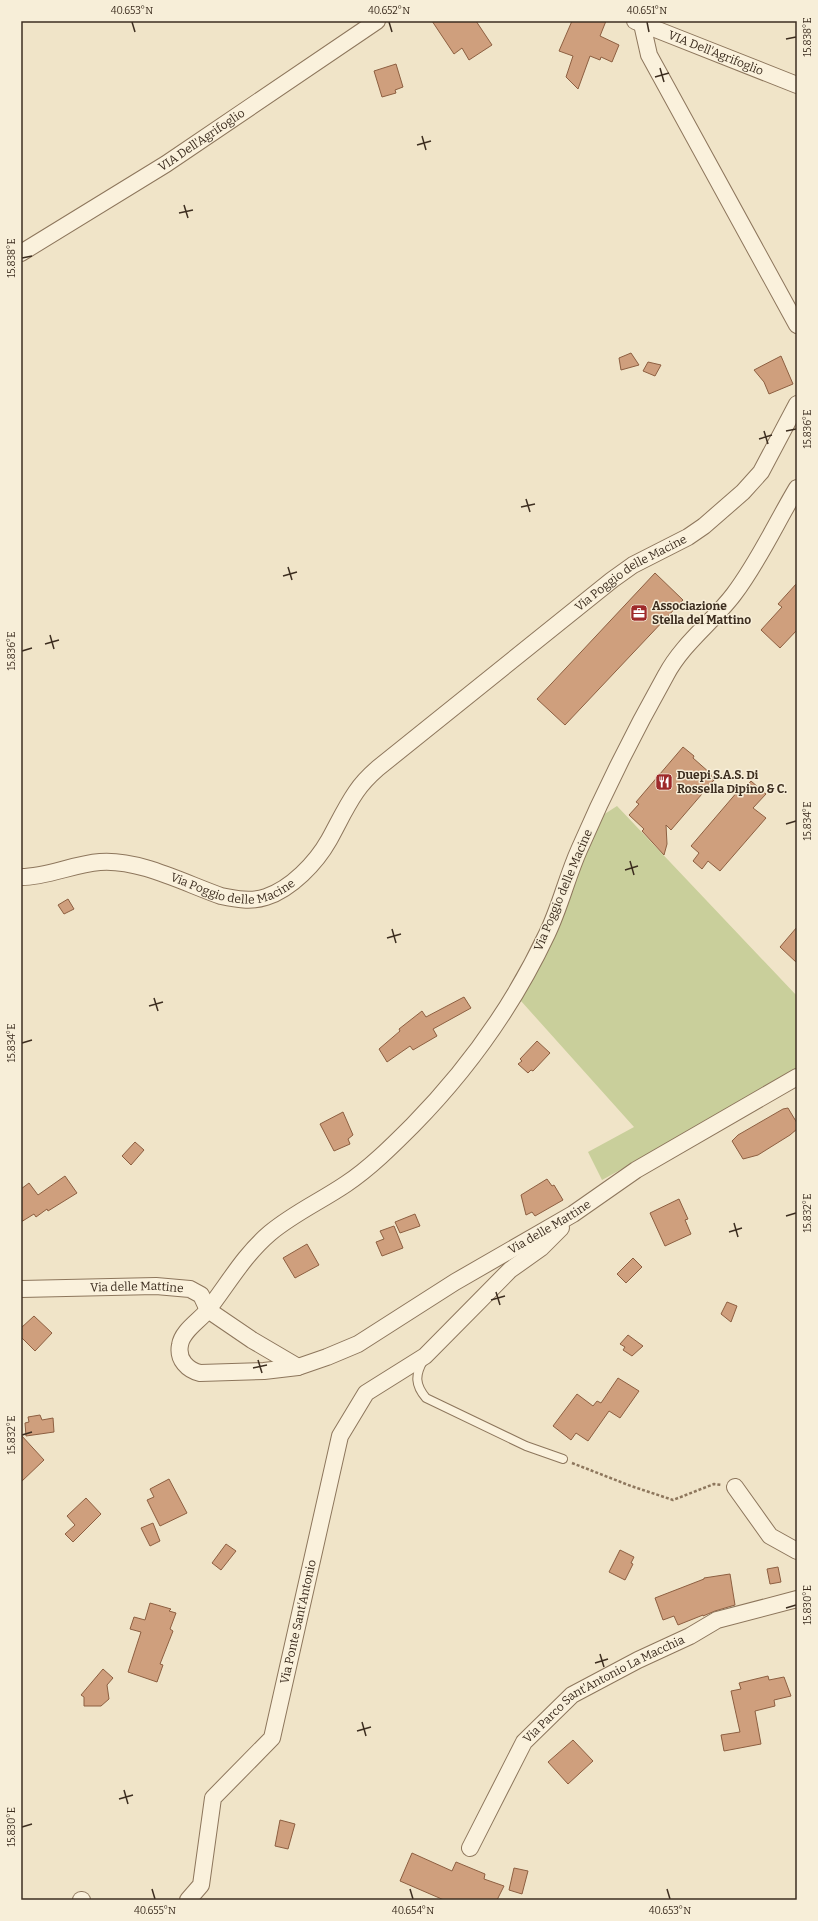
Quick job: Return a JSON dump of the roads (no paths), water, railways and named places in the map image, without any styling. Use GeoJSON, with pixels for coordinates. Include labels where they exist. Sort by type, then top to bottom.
{"type":"FeatureCollection","features":[{"type":"Feature","properties":{"kind":"street","name":"VIA Dell'Agrifoglio"},"geometry":{"type":"LineString","coordinates":[[21,253],[166,164],[377,21]]}},
{"type":"Feature","properties":{"kind":"street","name":"VIA Dell'Agrifoglio"},"geometry":{"type":"LineString","coordinates":[[638,23],[797,84]]}},
{"type":"Feature","properties":{"kind":"street"},"geometry":{"type":"LineString","coordinates":[[638,23],[649,55],[797,324]]}},
{"type":"Feature","properties":{"kind":"street","name":"Via Poggio delle Macine"},"geometry":{"type":"LineString","coordinates":[[21,877],[40,875],[100,862],[138,866],[221,896],[235,899],[248,900],[266,897],[280,891],[306,869],[323,850],[339,818],[356,791],[378,768],[612,580],[633,565],[688,537],[704,526],[743,492],[762,472],[797,404]]}},
{"type":"Feature","properties":{"kind":"street","name":"Via Poggio delle Macine"},"geometry":{"type":"LineString","coordinates":[[207,1312],[241,1263],[255,1247],[271,1232],[297,1212],[345,1185],[368,1167],[414,1124],[448,1086],[480,1045],[510,1001],[548,932],[578,853],[618,764],[667,672],[683,650],[734,594],[756,560],[797,488]]}},
{"type":"Feature","properties":{"kind":"street","name":"Via delle Mattine"},"geometry":{"type":"LineString","coordinates":[[207,1312],[183,1336],[180,1344],[179,1352],[182,1360],[192,1371],[200,1373],[264,1371],[298,1367],[327,1357],[358,1344],[456,1282],[573,1214],[636,1170],[797,1077]]}},
{"type":"Feature","properties":{"kind":"street","name":"Via Ponte Sant'Antonio"},"geometry":{"type":"LineString","coordinates":[[188,1900],[201,1885],[213,1798],[272,1738],[340,1436],[366,1393],[426,1356],[510,1270],[541,1248],[573,1214]]}},
{"type":"Feature","properties":{"kind":"street","name":"Via delle Mattine"},"geometry":{"type":"LineString","coordinates":[[21,1289],[156,1286],[190,1289],[201,1295],[207,1312],[298,1367]]}},
{"type":"Feature","properties":{"kind":"street"},"geometry":{"type":"LineString","coordinates":[[735,1487],[770,1536],[797,1552]]}},
{"type":"Feature","properties":{"kind":"street","name":"Via Parco Sant'Antonio La Macchia"},"geometry":{"type":"LineString","coordinates":[[470,1848],[524,1742],[572,1695],[638,1660],[690,1636],[717,1620],[797,1600]]}},
{"type":"Feature","properties":{"kind":"lane","name":"Via Ponte Sant'Antonio"},"geometry":{"type":"LineString","coordinates":[[426,1356],[418,1369],[416,1381],[420,1391],[426,1398],[526,1446],[562,1459]]}},
{"type":"Feature","properties":{"kind":"place","name":"Associazione Stella del Mattino"},"geometry":{"type":"Point","coordinates":[639,613]}},
{"type":"Feature","properties":{"kind":"place","name":"Duepi S.A.S. Di Rossella Dipino & C."},"geometry":{"type":"Point","coordinates":[664,782]}}]}
